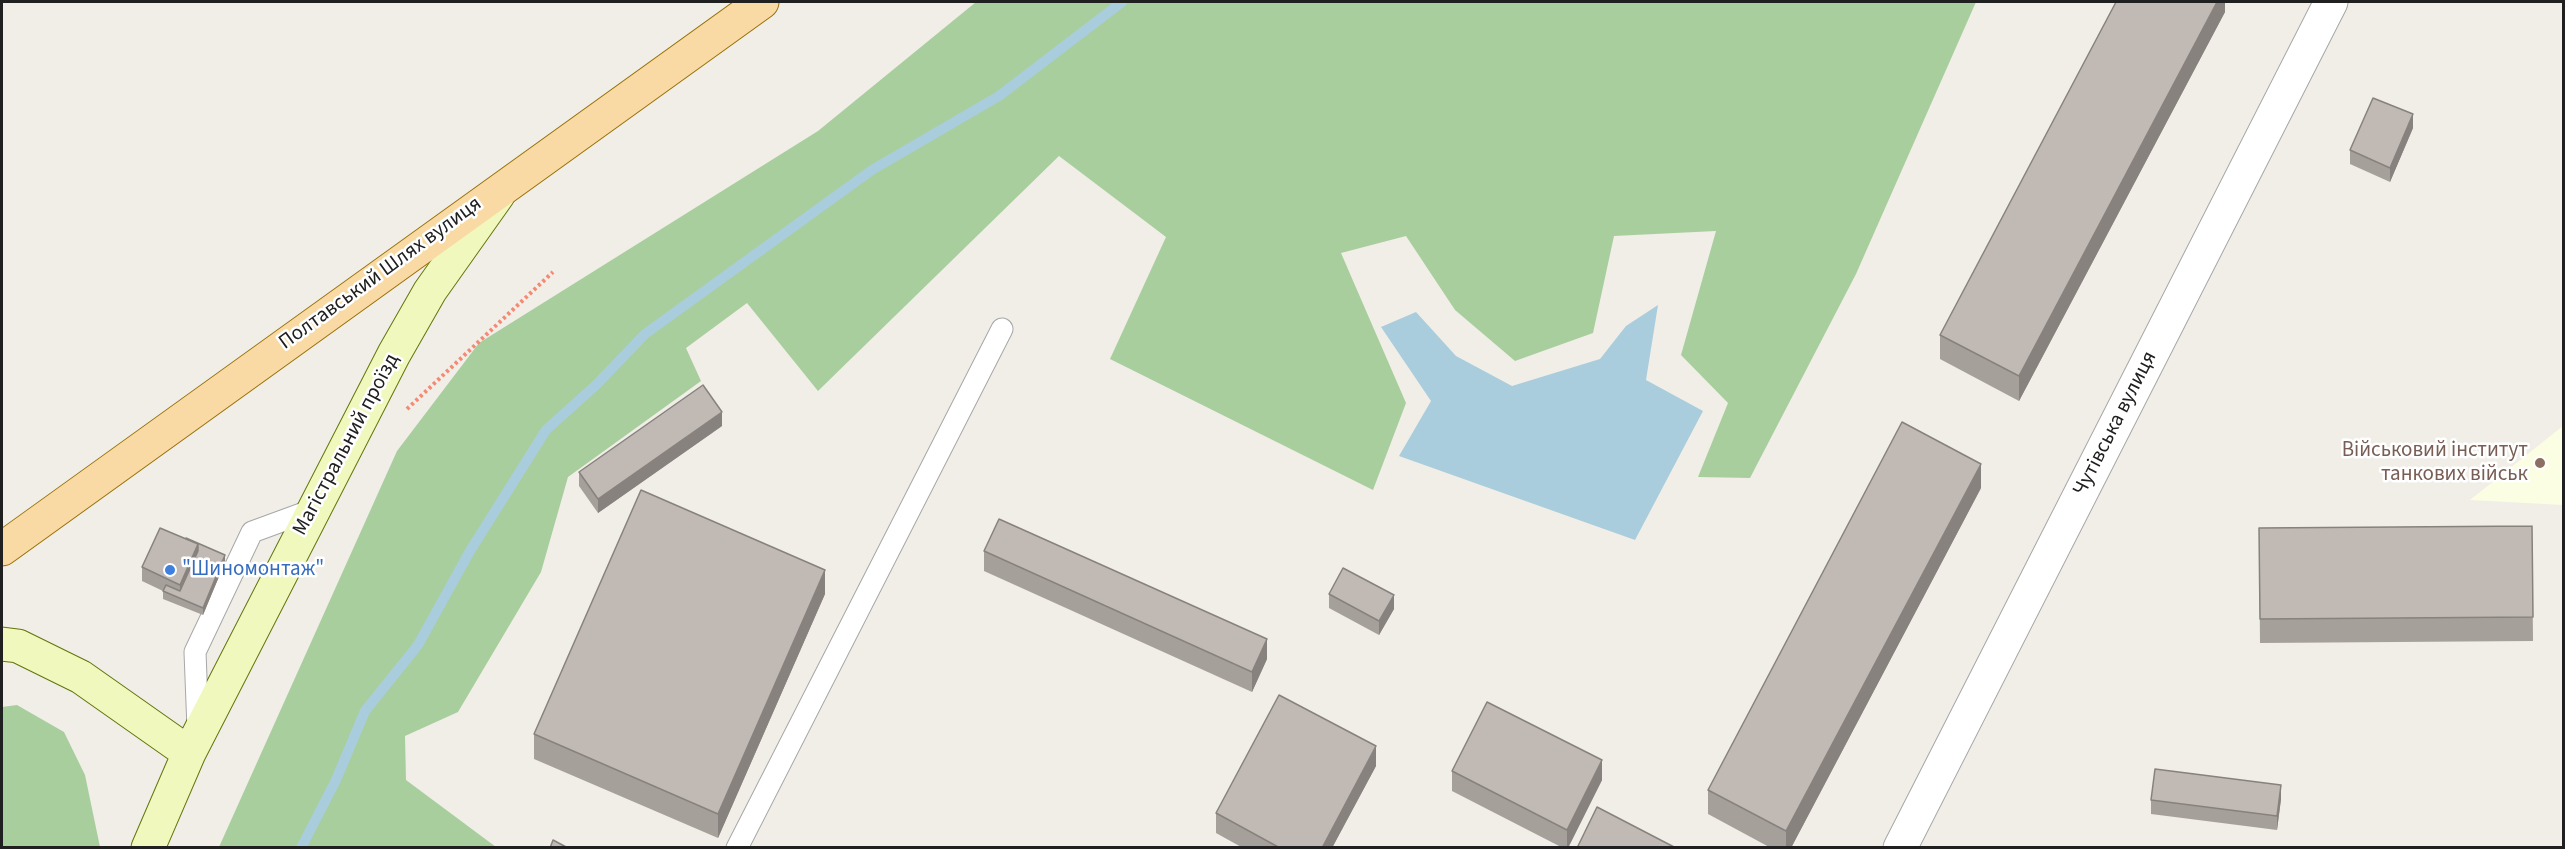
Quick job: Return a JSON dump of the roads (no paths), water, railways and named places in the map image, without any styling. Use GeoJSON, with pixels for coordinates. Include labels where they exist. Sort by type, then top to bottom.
{"type":"FeatureCollection","features":[{"type":"Feature","properties":{"kind":"main road","name":"Полтавський Шлях вулиця"},"geometry":{"type":"LineString","coordinates":[[2,549],[762,2]]}},
{"type":"Feature","properties":{"kind":"main road","name":"Магістральний проїзд"},"geometry":{"type":"LineString","coordinates":[[148,848],[194,744],[394,354],[430,291],[505,185]]}},
{"type":"Feature","properties":{"kind":"main road"},"geometry":{"type":"LineString","coordinates":[[2,644],[18,646],[81,677],[194,744]]}},
{"type":"Feature","properties":{"kind":"street","name":"Чутівська вулиця"},"geometry":{"type":"LineString","coordinates":[[1900,848],[2331,2]]}},
{"type":"Feature","properties":{"kind":"lane"},"geometry":{"type":"LineString","coordinates":[[743,846],[1002,329]]}},
{"type":"Feature","properties":{"kind":"lane"},"geometry":{"type":"LineString","coordinates":[[194,744],[195,652],[252,532],[312,510]]}},
{"type":"Feature","properties":{"kind":"water"},"geometry":{"type":"Polygon","coordinates":[[[1658,305],[1646,380],[1703,411],[1635,540],[1399,456],[1431,401],[1381,327],[1416,312],[1456,356],[1512,386],[1600,359],[1626,326],[1658,305]]]}},
{"type":"Feature","properties":{"kind":"waterway"},"geometry":{"type":"LineString","coordinates":[[301,848],[336,780],[365,711],[418,645],[470,551],[546,430],[596,385],[645,334],[872,170],[999,96],[1122,2]]}},
{"type":"Feature","properties":{"kind":"place","name":"Військовий інститут танкових військ"},"geometry":{"type":"Point","coordinates":[2540,463]}},
{"type":"Feature","properties":{"kind":"place","name":"\"Шиномонтаж\""},"geometry":{"type":"Point","coordinates":[170,570]}}]}
